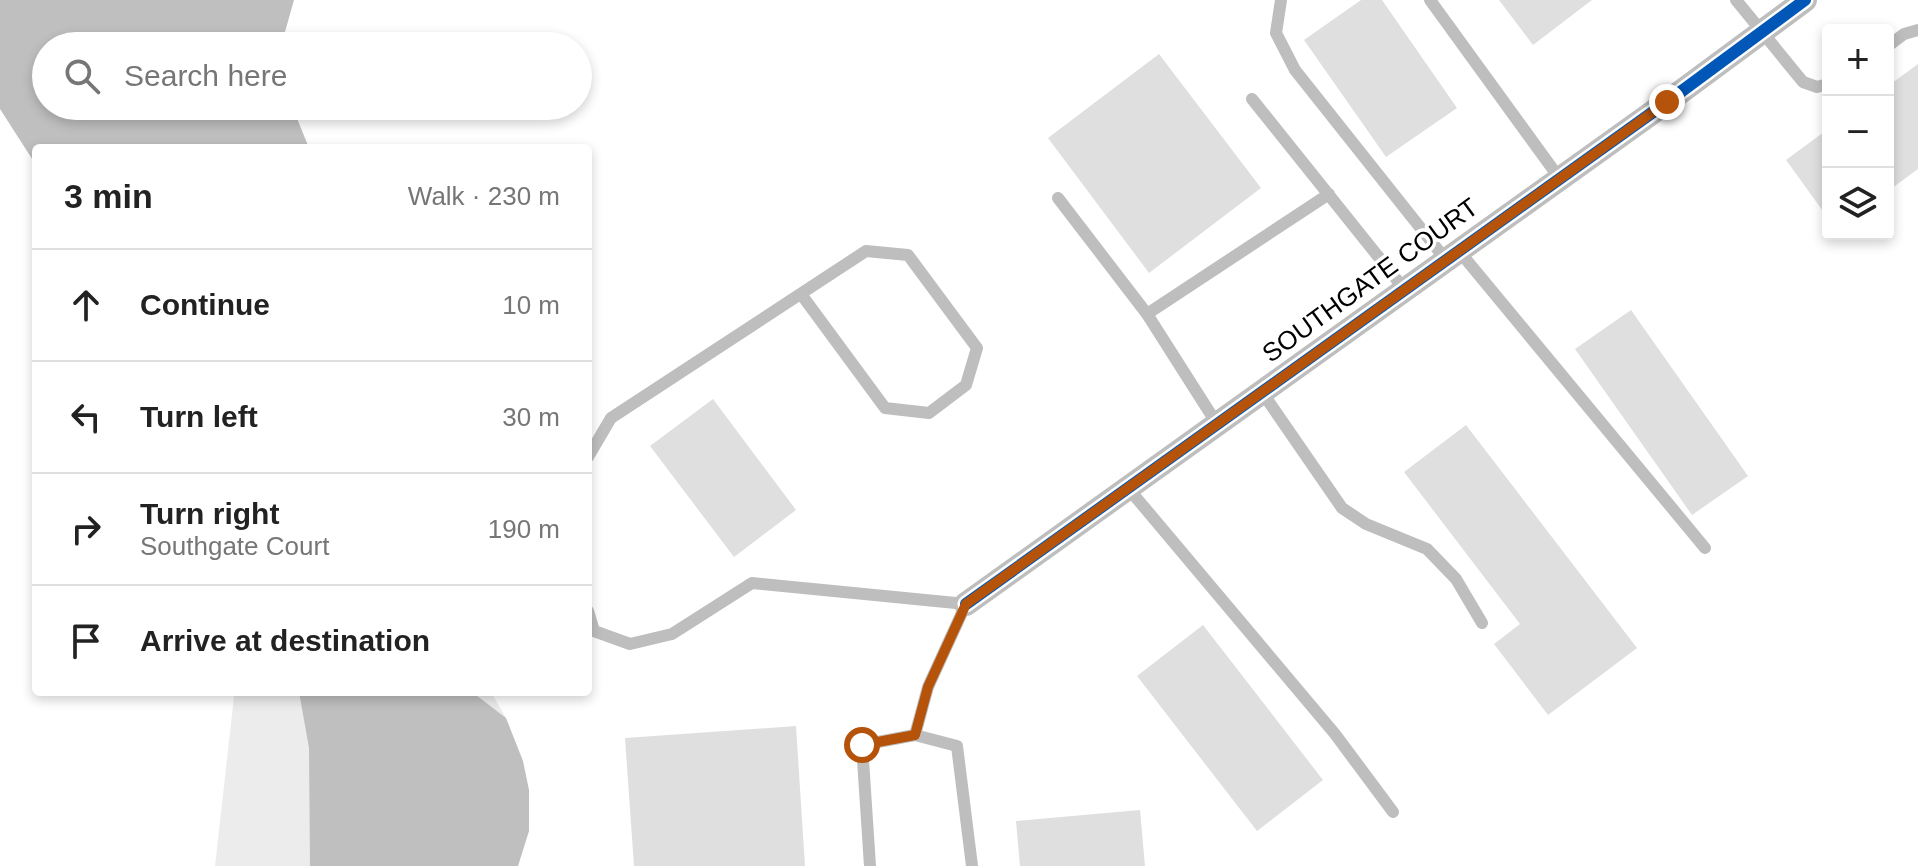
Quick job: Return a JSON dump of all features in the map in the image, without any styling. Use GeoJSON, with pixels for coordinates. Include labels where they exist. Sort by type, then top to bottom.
{"type":"FeatureCollection","features":[{"type":"Feature","properties":{"kind":"street","name":"SOUTHGATE COURT"},"geometry":{"type":"LineString","coordinates":[[966,604],[1803,1]]}},
{"type":"Feature","properties":{"kind":"lane"},"geometry":{"type":"LineString","coordinates":[[1281,0],[1276,33],[1295,70],[1705,548]]}},
{"type":"Feature","properties":{"kind":"lane"},"geometry":{"type":"LineString","coordinates":[[1430,0],[1560,179]]}},
{"type":"Feature","properties":{"kind":"lane"},"geometry":{"type":"LineString","coordinates":[[1736,0],[1803,82],[1822,86]]}},
{"type":"Feature","properties":{"kind":"lane"},"geometry":{"type":"LineString","coordinates":[[1894,42],[1904,34],[1918,30]]}},
{"type":"Feature","properties":{"kind":"lane"},"geometry":{"type":"LineString","coordinates":[[1252,99],[1405,290]]}},
{"type":"Feature","properties":{"kind":"lane"},"geometry":{"type":"LineString","coordinates":[[1147,314],[1329,194]]}},
{"type":"Feature","properties":{"kind":"lane"},"geometry":{"type":"LineString","coordinates":[[1058,198],[1147,314],[1217,424]]}},
{"type":"Feature","properties":{"kind":"lane"},"geometry":{"type":"LineString","coordinates":[[592,450],[611,418],[866,251],[908,255],[977,348],[966,385],[929,413],[885,408],[801,294]]}},
{"type":"Feature","properties":{"kind":"lane"},"geometry":{"type":"LineString","coordinates":[[1262,392],[1342,508],[1366,524],[1427,549],[1456,579],[1482,623]]}},
{"type":"Feature","properties":{"kind":"lane"},"geometry":{"type":"LineString","coordinates":[[1128,488],[1295,686],[1393,812]]}},
{"type":"Feature","properties":{"kind":"lane"},"geometry":{"type":"LineString","coordinates":[[592,624],[594,631],[630,644],[672,634],[752,583],[966,604],[928,687],[915,735]]}},
{"type":"Feature","properties":{"kind":"lane"},"geometry":{"type":"LineString","coordinates":[[870,866],[862,745],[915,735],[957,746],[972,866]]}},
{"type":"Feature","properties":{"kind":"shaded area"},"geometry":{"type":"Polygon","coordinates":[[[0,0],[294,0],[285,32],[32,32],[32,120],[298,120],[307,144],[32,144],[32,159],[0,109],[0,0]]]}},
{"type":"Feature","properties":{"kind":"shaded area"},"geometry":{"type":"Polygon","coordinates":[[[300,696],[477,696],[506,718],[523,761],[529,790],[529,831],[518,866],[310,866],[309,748],[300,696]]]}},
{"type":"Feature","properties":{"kind":"shaded area"},"geometry":{"type":"Polygon","coordinates":[[[493,696],[506,718],[507,866],[215,866],[234,697],[493,696]]]}},
{"type":"Feature","properties":{"kind":"building"},"geometry":{"type":"Polygon","coordinates":[[[1361,0],[1382,0],[1457,108],[1386,157],[1304,40],[1361,0]]]}},
{"type":"Feature","properties":{"kind":"building"},"geometry":{"type":"Polygon","coordinates":[[[1499,0],[1592,0],[1533,45],[1499,0]]]}},
{"type":"Feature","properties":{"kind":"building"},"geometry":{"type":"Polygon","coordinates":[[[1159,54],[1261,188],[1149,273],[1048,138],[1159,54]]]}},
{"type":"Feature","properties":{"kind":"building"},"geometry":{"type":"Polygon","coordinates":[[[1918,64],[1918,169],[1894,187],[1894,96],[1894,82],[1918,64]]]}},
{"type":"Feature","properties":{"kind":"building"},"geometry":{"type":"Polygon","coordinates":[[[1822,133],[1822,210],[1786,160],[1822,133]]]}},
{"type":"Feature","properties":{"kind":"building"},"geometry":{"type":"Polygon","coordinates":[[[1631,310],[1748,476],[1692,515],[1575,349],[1631,310]]]}},
{"type":"Feature","properties":{"kind":"building"},"geometry":{"type":"Polygon","coordinates":[[[713,399],[796,510],[734,557],[650,446],[713,399]]]}},
{"type":"Feature","properties":{"kind":"building"},"geometry":{"type":"Polygon","coordinates":[[[1466,425],[1637,648],[1548,715],[1494,644],[1520,624],[1404,472],[1466,425]]]}},
{"type":"Feature","properties":{"kind":"building"},"geometry":{"type":"Polygon","coordinates":[[[1203,625],[1323,780],[1257,831],[1137,676],[1203,625]]]}},
{"type":"Feature","properties":{"kind":"building"},"geometry":{"type":"Polygon","coordinates":[[[796,726],[805,866],[634,866],[625,738],[796,726]]]}},
{"type":"Feature","properties":{"kind":"building"},"geometry":{"type":"Polygon","coordinates":[[[1140,810],[1145,866],[1020,866],[1016,821],[1140,810]]]}},
{"type":"Feature","properties":{"kind":"cycle path"},"geometry":{"type":"LineString","coordinates":[[966,604],[1805,0]]}},
{"type":"Feature","properties":{"kind":"route"},"geometry":{"type":"LineString","coordinates":[[862,745],[915,735],[928,687],[966,604],[1667,102]]}}]}
